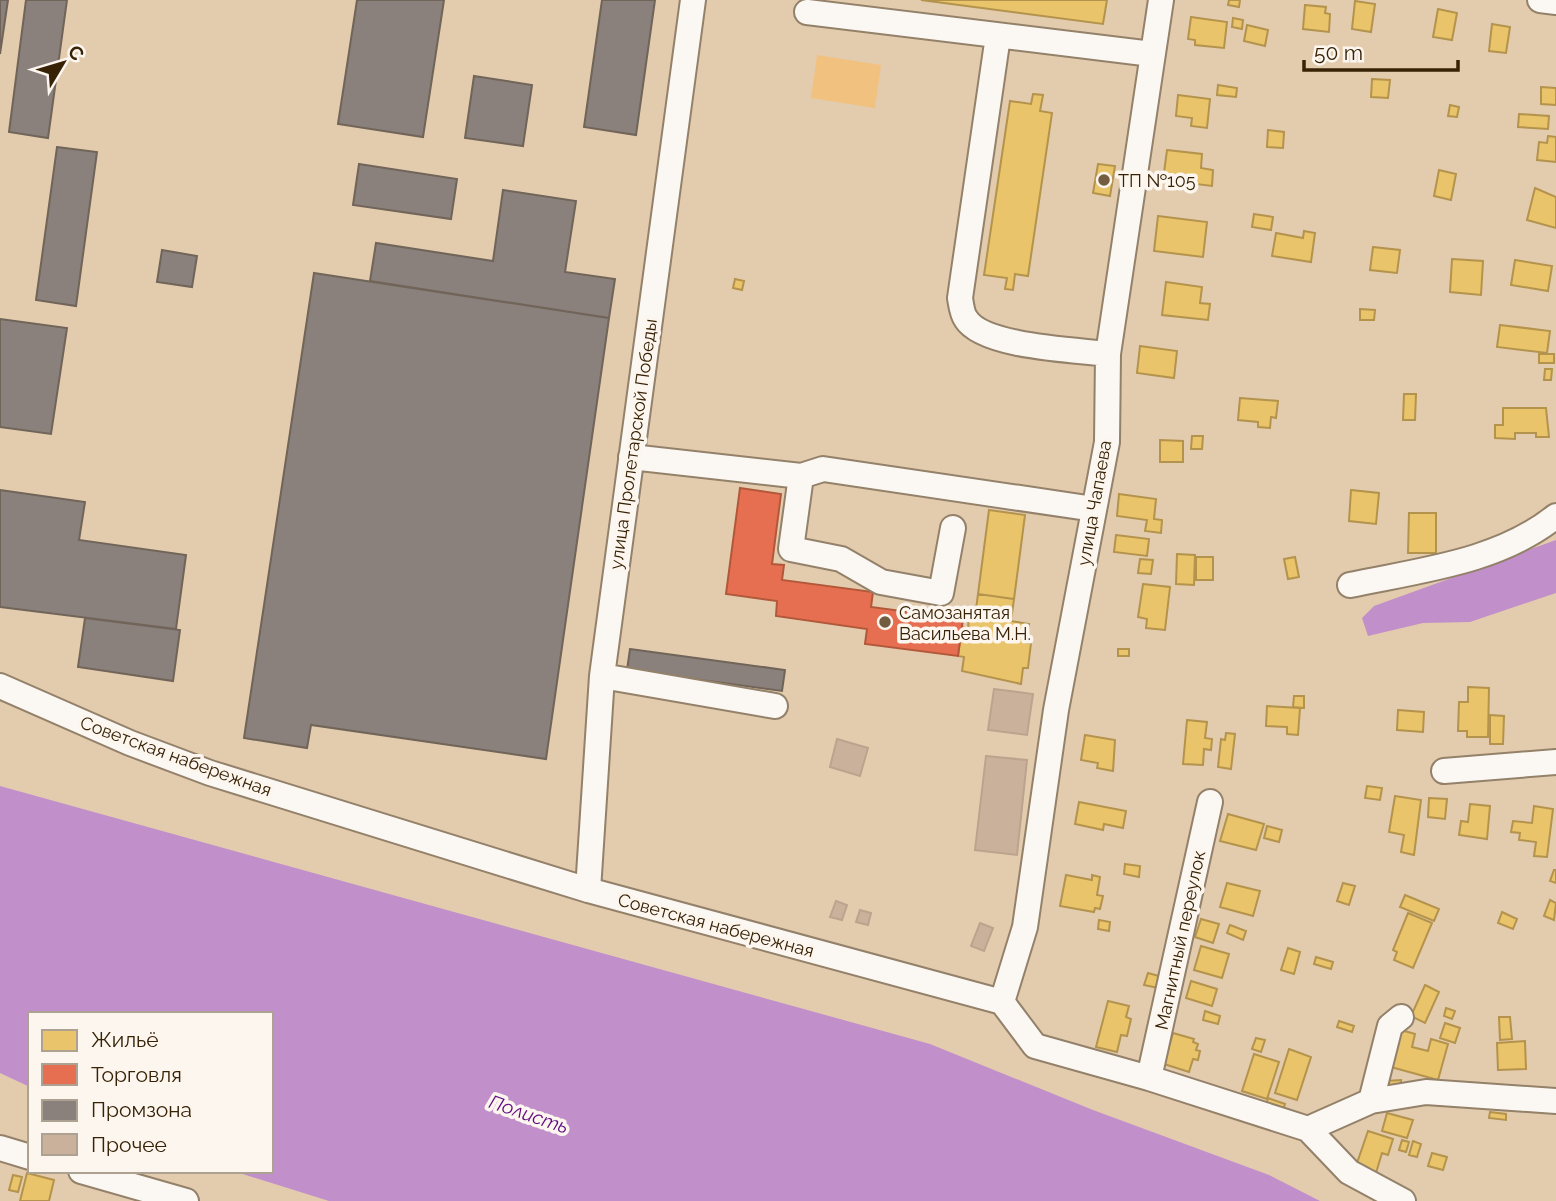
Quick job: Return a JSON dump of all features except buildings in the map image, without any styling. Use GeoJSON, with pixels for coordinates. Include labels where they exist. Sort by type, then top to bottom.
{"type":"FeatureCollection","features":[{"type":"Feature","properties":{"kind":"street","name":"улица Пролетарской Победы"},"geometry":{"type":"LineString","coordinates":[[588,890],[602,676],[693,0]]}},
{"type":"Feature","properties":{"kind":"street","name":"улица Чапаева"},"geometry":{"type":"LineString","coordinates":[[1002,1002],[1025,927],[1056,710],[1107,442],[1108,354],[1161,0]]}},
{"type":"Feature","properties":{"kind":"street"},"geometry":{"type":"LineString","coordinates":[[1540,0],[1556,2]]}},
{"type":"Feature","properties":{"kind":"street"},"geometry":{"type":"LineString","coordinates":[[807,12],[1152,54]]}},
{"type":"Feature","properties":{"kind":"street"},"geometry":{"type":"LineString","coordinates":[[998,36],[960,298],[966,320],[983,332],[1015,342],[1108,354]]}},
{"type":"Feature","properties":{"kind":"street"},"geometry":{"type":"LineString","coordinates":[[631,457],[801,476],[823,470],[1094,509]]}},
{"type":"Feature","properties":{"kind":"street"},"geometry":{"type":"LineString","coordinates":[[801,476],[791,549],[841,559],[881,582],[941,593],[953,528]]}},
{"type":"Feature","properties":{"kind":"street"},"geometry":{"type":"LineString","coordinates":[[1350,585],[1471,558],[1513,545],[1532,535],[1556,516]]}},
{"type":"Feature","properties":{"kind":"street"},"geometry":{"type":"LineString","coordinates":[[602,676],[775,706]]}},
{"type":"Feature","properties":{"kind":"street","name":"Советская набережная"},"geometry":{"type":"LineString","coordinates":[[0,686],[130,743],[210,773],[588,890],[1002,1002]]}},
{"type":"Feature","properties":{"kind":"street"},"geometry":{"type":"LineString","coordinates":[[1444,771],[1556,762]]}},
{"type":"Feature","properties":{"kind":"street","name":"Магнитный переулок"},"geometry":{"type":"LineString","coordinates":[[1149,1078],[1210,802]]}},
{"type":"Feature","properties":{"kind":"street"},"geometry":{"type":"LineString","coordinates":[[1002,1002],[1035,1046],[1149,1078],[1308,1129],[1349,1172],[1402,1201]]}},
{"type":"Feature","properties":{"kind":"street"},"geometry":{"type":"LineString","coordinates":[[1371,1101],[1390,1026],[1401,1017]]}},
{"type":"Feature","properties":{"kind":"street"},"geometry":{"type":"LineString","coordinates":[[1308,1129],[1371,1101],[1426,1092],[1556,1101]]}},
{"type":"Feature","properties":{"kind":"street"},"geometry":{"type":"LineString","coordinates":[[0,1148],[28,1156]]}},
{"type":"Feature","properties":{"kind":"street"},"geometry":{"type":"LineString","coordinates":[[88,1173],[186,1201]]}},
{"type":"Feature","properties":{"kind":"shaded area"},"geometry":{"type":"Polygon","coordinates":[[[817,55],[881,65],[875,108],[811,98],[817,55]]]}},
{"type":"Feature","properties":{"kind":"water"},"geometry":{"type":"Polygon","coordinates":[[[1556,540],[1556,593],[1470,622],[1423,623],[1368,636],[1362,618],[1374,606],[1556,540]]]}},
{"type":"Feature","properties":{"kind":"water","name":"Полисть"},"geometry":{"type":"Polygon","coordinates":[[[0,786],[930,1044],[1093,1110],[1269,1175],[1320,1201],[329,1201],[239,1173],[273,1173],[273,1012],[28,1012],[28,1086],[0,1073],[0,786]]]}},
{"type":"Feature","properties":{"kind":"place","name":"ТП №105"},"geometry":{"type":"Point","coordinates":[1104,180]}},
{"type":"Feature","properties":{"kind":"place","name":"Самозанятая Васильева М.Н."},"geometry":{"type":"Point","coordinates":[885,622]}}]}
